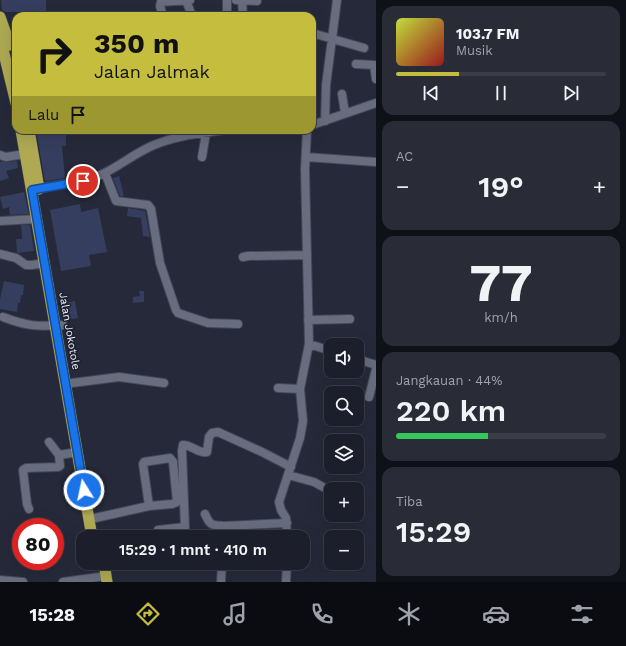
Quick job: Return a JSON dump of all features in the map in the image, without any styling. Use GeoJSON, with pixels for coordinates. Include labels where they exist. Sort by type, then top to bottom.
{"type":"FeatureCollection","features":[{"type":"Feature","properties":{"kind":"highway"},"geometry":{"type":"LineString","coordinates":[[0,17],[12,55]]}},
{"type":"Feature","properties":{"kind":"highway"},"geometry":{"type":"LineString","coordinates":[[0,37],[12,86]]}},
{"type":"Feature","properties":{"kind":"highway","name":"Jalan Jokotole"},"geometry":{"type":"LineString","coordinates":[[22,134],[25,154],[36,189],[37,219],[45,263],[52,286]]}},
{"type":"Feature","properties":{"kind":"highway","name":"Jalan Jokotole"},"geometry":{"type":"LineString","coordinates":[[30,134],[36,189],[91,530]]}},
{"type":"Feature","properties":{"kind":"highway","name":"Jalan Jokotole"},"geometry":{"type":"LineString","coordinates":[[59,325],[72,383],[98,530]]}},
{"type":"Feature","properties":{"kind":"highway"},"geometry":{"type":"LineString","coordinates":[[98,570],[102,580]]}},
{"type":"Feature","properties":{"kind":"highway"},"geometry":{"type":"LineString","coordinates":[[102,580],[103,570]]}},
{"type":"Feature","properties":{"kind":"street"},"geometry":{"type":"LineString","coordinates":[[186,0],[190,12]]}},
{"type":"Feature","properties":{"kind":"street"},"geometry":{"type":"LineString","coordinates":[[161,12],[161,2],[190,0]]}},
{"type":"Feature","properties":{"kind":"street"},"geometry":{"type":"LineString","coordinates":[[227,0],[227,12]]}},
{"type":"Feature","properties":{"kind":"street"},"geometry":{"type":"LineString","coordinates":[[236,0],[256,1]]}},
{"type":"Feature","properties":{"kind":"street"},"geometry":{"type":"LineString","coordinates":[[242,0],[243,12]]}},
{"type":"Feature","properties":{"kind":"street"},"geometry":{"type":"LineString","coordinates":[[325,121],[326,84],[337,0]]}},
{"type":"Feature","properties":{"kind":"street"},"geometry":{"type":"LineString","coordinates":[[316,34],[364,48]]}},
{"type":"Feature","properties":{"kind":"street"},"geometry":{"type":"LineString","coordinates":[[356,64],[374,65],[376,79]]}},
{"type":"Feature","properties":{"kind":"street"},"geometry":{"type":"LineString","coordinates":[[342,94],[345,113]]}},
{"type":"Feature","properties":{"kind":"street"},"geometry":{"type":"LineString","coordinates":[[316,124],[376,103]]}},
{"type":"Feature","properties":{"kind":"street"},"geometry":{"type":"LineString","coordinates":[[36,189],[87,180],[105,173],[131,156],[180,134]]}},
{"type":"Feature","properties":{"kind":"street"},"geometry":{"type":"LineString","coordinates":[[202,156],[206,134]]}},
{"type":"Feature","properties":{"kind":"street"},"geometry":{"type":"LineString","coordinates":[[285,530],[283,524],[286,518],[281,510],[279,502],[300,438],[302,421],[300,390],[309,344],[306,134]]}},
{"type":"Feature","properties":{"kind":"street"},"geometry":{"type":"LineString","coordinates":[[0,154],[6,156],[25,154]]}},
{"type":"Feature","properties":{"kind":"street"},"geometry":{"type":"LineString","coordinates":[[306,157],[376,162]]}},
{"type":"Feature","properties":{"kind":"street"},"geometry":{"type":"LineString","coordinates":[[105,173],[116,201],[148,205],[151,209],[160,263],[178,313],[208,322],[238,324]]}},
{"type":"Feature","properties":{"kind":"street"},"geometry":{"type":"LineString","coordinates":[[0,221],[37,219]]}},
{"type":"Feature","properties":{"kind":"street"},"geometry":{"type":"LineString","coordinates":[[0,254],[16,258],[26,265],[45,263]]}},
{"type":"Feature","properties":{"kind":"street"},"geometry":{"type":"LineString","coordinates":[[243,257],[307,255]]}},
{"type":"Feature","properties":{"kind":"street"},"geometry":{"type":"LineString","coordinates":[[3,317],[18,323],[36,327],[59,325]]}},
{"type":"Feature","properties":{"kind":"street"},"geometry":{"type":"LineString","coordinates":[[308,320],[350,319]]}},
{"type":"Feature","properties":{"kind":"street"},"geometry":{"type":"LineString","coordinates":[[309,344],[324,349]]}},
{"type":"Feature","properties":{"kind":"street"},"geometry":{"type":"LineString","coordinates":[[364,362],[376,366]]}},
{"type":"Feature","properties":{"kind":"street"},"geometry":{"type":"LineString","coordinates":[[369,397],[376,369]]}},
{"type":"Feature","properties":{"kind":"street"},"geometry":{"type":"LineString","coordinates":[[72,383],[122,377],[164,383]]}},
{"type":"Feature","properties":{"kind":"street"},"geometry":{"type":"LineString","coordinates":[[278,388],[300,390]]}},
{"type":"Feature","properties":{"kind":"street"},"geometry":{"type":"LineString","coordinates":[[158,530],[185,527],[183,446],[192,447],[205,453],[209,437],[212,433],[218,432],[262,452],[290,471],[323,487]]}},
{"type":"Feature","properties":{"kind":"street"},"geometry":{"type":"LineString","coordinates":[[29,509],[27,504],[23,470],[26,468],[60,466],[59,455],[50,442]]}},
{"type":"Feature","properties":{"kind":"street"},"geometry":{"type":"LineString","coordinates":[[59,455],[78,452]]}},
{"type":"Feature","properties":{"kind":"street"},"geometry":{"type":"LineString","coordinates":[[96,518],[149,506],[172,504],[177,502],[172,462],[170,458],[144,462],[143,464],[149,506]]}},
{"type":"Feature","properties":{"kind":"street"},"geometry":{"type":"LineString","coordinates":[[204,514],[208,522],[211,524],[224,526],[283,524]]}},
{"type":"Feature","properties":{"kind":"street"},"geometry":{"type":"LineString","coordinates":[[221,582],[222,570]]}},
{"type":"Feature","properties":{"kind":"street"},"geometry":{"type":"LineString","coordinates":[[286,582],[287,570]]}},
{"type":"Feature","properties":{"kind":"street"},"geometry":{"type":"LineString","coordinates":[[0,580],[23,582]]}},
{"type":"Feature","properties":{"kind":"street"},"geometry":{"type":"LineString","coordinates":[[63,582],[102,580]]}},
{"type":"Feature","properties":{"kind":"building"},"geometry":{"type":"Polygon","coordinates":[[[1,0],[46,0],[46,12],[5,12],[2,10],[1,0]]]}},
{"type":"Feature","properties":{"kind":"building"},"geometry":{"type":"Polygon","coordinates":[[[37,134],[66,134],[66,146],[62,146],[65,178],[45,181],[37,134]]]}},
{"type":"Feature","properties":{"kind":"building"},"geometry":{"type":"Polygon","coordinates":[[[17,161],[18,168],[6,171],[9,178],[0,181],[0,162],[17,161]]]}},
{"type":"Feature","properties":{"kind":"building"},"geometry":{"type":"Polygon","coordinates":[[[119,176],[124,196],[120,196],[113,178],[119,176]]]}},
{"type":"Feature","properties":{"kind":"building"},"geometry":{"type":"Polygon","coordinates":[[[24,192],[29,214],[10,215],[9,207],[3,209],[0,197],[24,192]]]}},
{"type":"Feature","properties":{"kind":"building"},"geometry":{"type":"Polygon","coordinates":[[[80,204],[81,212],[98,208],[107,252],[89,255],[91,266],[61,271],[50,210],[80,204]]]}},
{"type":"Feature","properties":{"kind":"building"},"geometry":{"type":"Polygon","coordinates":[[[128,208],[145,211],[150,237],[143,236],[141,218],[127,216],[128,208]]]}},
{"type":"Feature","properties":{"kind":"building"},"geometry":{"type":"Polygon","coordinates":[[[21,225],[30,225],[34,251],[17,253],[16,239],[22,239],[21,225]]]}},
{"type":"Feature","properties":{"kind":"building"},"geometry":{"type":"Polygon","coordinates":[[[4,281],[24,285],[23,295],[21,295],[20,303],[18,303],[17,312],[0,309],[0,299],[4,281]]]}},
{"type":"Feature","properties":{"kind":"building"},"geometry":{"type":"Polygon","coordinates":[[[139,291],[144,291],[144,302],[133,303],[133,297],[140,296],[139,291]]]}},
{"type":"Feature","properties":{"kind":"building"},"geometry":{"type":"Polygon","coordinates":[[[75,301],[78,318],[66,320],[63,303],[75,301]]]}},
{"type":"Feature","properties":{"kind":"route"},"geometry":{"type":"LineString","coordinates":[[83,181],[32,190],[84,490]]}}]}
